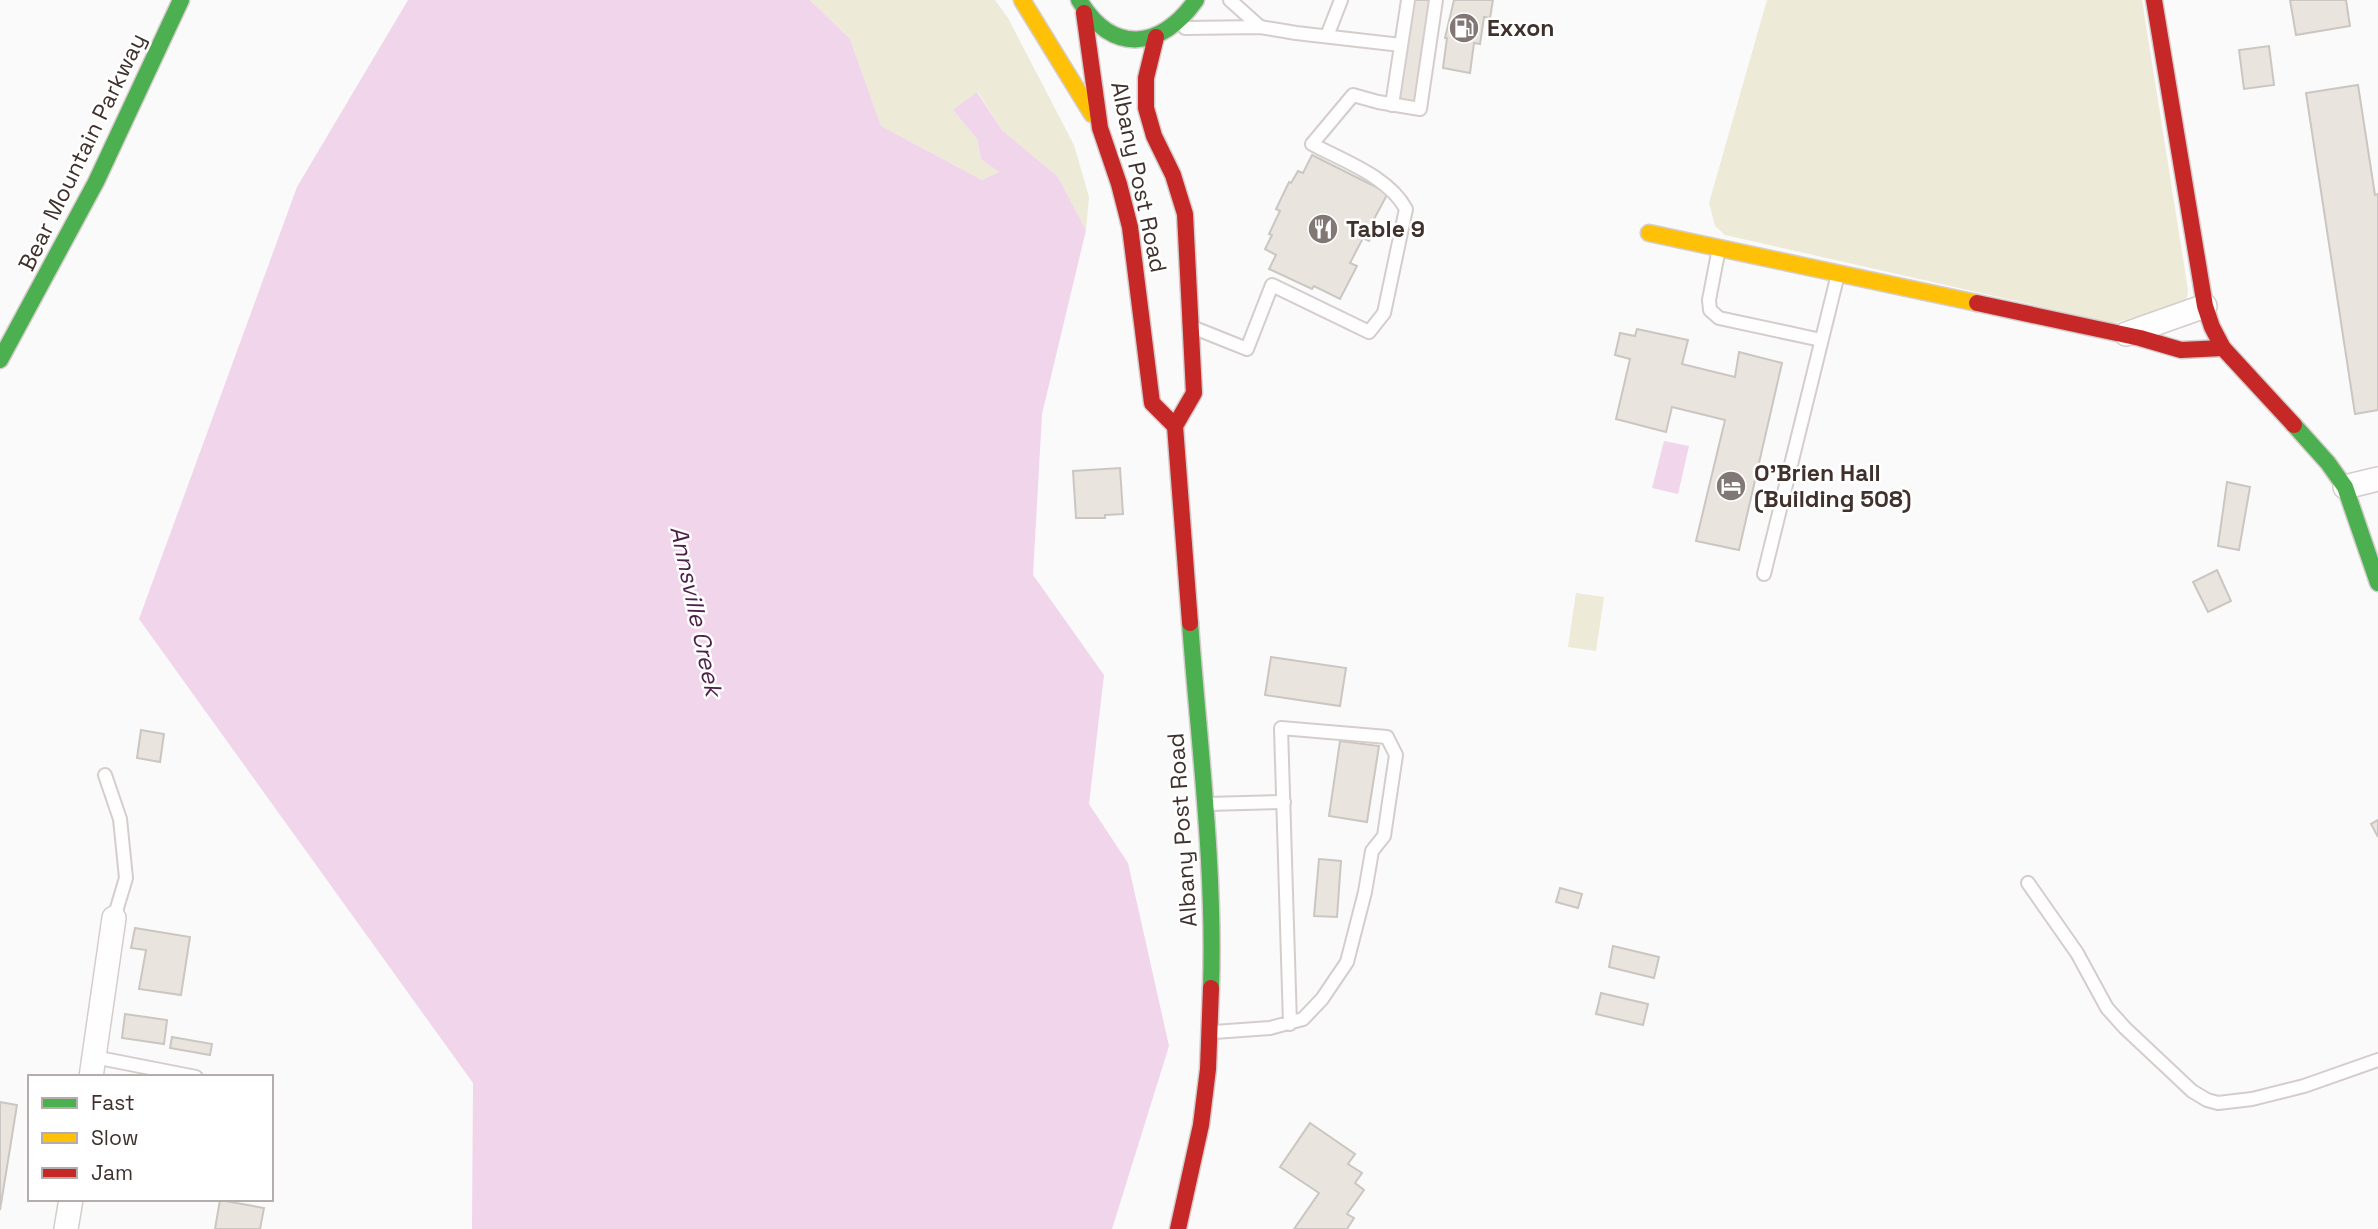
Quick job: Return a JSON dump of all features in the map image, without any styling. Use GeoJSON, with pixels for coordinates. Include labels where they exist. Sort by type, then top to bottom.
{"type":"FeatureCollection","features":[{"type":"Feature","properties":{"kind":"main road","name":"Bear Mountain Parkway"},"geometry":{"type":"LineString","coordinates":[[0,360],[108,158],[181,0]]}},
{"type":"Feature","properties":{"kind":"main road"},"geometry":{"type":"LineString","coordinates":[[1022,0],[1100,128]]}},
{"type":"Feature","properties":{"kind":"main road"},"geometry":{"type":"LineString","coordinates":[[1081,6],[1100,27],[1117,36],[1136,40],[1156,37],[1174,28],[1188,15],[1196,0]]}},
{"type":"Feature","properties":{"kind":"main road"},"geometry":{"type":"LineString","coordinates":[[2154,0],[2205,306],[2212,327],[2224,348],[2328,463],[2344,487],[2370,535],[2378,583]]}},
{"type":"Feature","properties":{"kind":"main road","name":"Albany Post Road"},"geometry":{"type":"LineString","coordinates":[[1081,6],[1100,128],[1130,227],[1153,403],[1175,426]]}},
{"type":"Feature","properties":{"kind":"main road","name":"Albany Post Road"},"geometry":{"type":"LineString","coordinates":[[1156,37],[1146,78],[1146,108],[1154,136],[1173,175],[1185,214],[1194,393],[1175,426],[1210,899],[1210,1032],[1200,1125],[1178,1229]]}},
{"type":"Feature","properties":{"kind":"main road"},"geometry":{"type":"LineString","coordinates":[[1649,233],[2124,335],[2181,350],[2224,348]]}},
{"type":"Feature","properties":{"kind":"street"},"geometry":{"type":"LineString","coordinates":[[2124,335],[2205,306]]}},
{"type":"Feature","properties":{"kind":"street"},"geometry":{"type":"LineString","coordinates":[[2344,487],[2378,479]]}},
{"type":"Feature","properties":{"kind":"street"},"geometry":{"type":"LineString","coordinates":[[93,1067],[114,918]]}},
{"type":"Feature","properties":{"kind":"street"},"geometry":{"type":"LineString","coordinates":[[66,1229],[71,1201]]}},
{"type":"Feature","properties":{"kind":"lane"},"geometry":{"type":"LineString","coordinates":[[1230,0],[1260,27]]}},
{"type":"Feature","properties":{"kind":"lane"},"geometry":{"type":"LineString","coordinates":[[1326,36],[1341,0]]}},
{"type":"Feature","properties":{"kind":"lane"},"geometry":{"type":"LineString","coordinates":[[1191,327],[1247,349],[1272,285],[1369,332],[1384,313],[1406,209],[1383,183],[1312,144],[1353,95],[1420,109],[1434,7]]}},
{"type":"Feature","properties":{"kind":"lane"},"geometry":{"type":"LineString","coordinates":[[1392,105],[1408,8]]}},
{"type":"Feature","properties":{"kind":"lane"},"geometry":{"type":"LineString","coordinates":[[1174,28],[1260,27],[1403,45]]}},
{"type":"Feature","properties":{"kind":"lane"},"geometry":{"type":"LineString","coordinates":[[1719,248],[1709,300],[1710,310],[1719,318],[1821,340]]}},
{"type":"Feature","properties":{"kind":"lane"},"geometry":{"type":"LineString","coordinates":[[1763,574],[1838,274]]}},
{"type":"Feature","properties":{"kind":"lane"},"geometry":{"type":"LineString","coordinates":[[1210,1032],[1270,1028],[1290,1024],[1303,1019],[1322,999],[1347,962],[1365,892],[1372,851],[1384,836],[1396,755],[1387,737],[1281,728],[1290,1024]]}},
{"type":"Feature","properties":{"kind":"lane"},"geometry":{"type":"LineString","coordinates":[[105,775],[120,818],[126,878],[114,918]]}},
{"type":"Feature","properties":{"kind":"lane"},"geometry":{"type":"LineString","coordinates":[[1203,804],[1284,802]]}},
{"type":"Feature","properties":{"kind":"lane"},"geometry":{"type":"LineString","coordinates":[[2028,883],[2077,953],[2107,1008],[2192,1091],[2207,1101],[2218,1103],[2252,1099],[2304,1086],[2378,1060]]}},
{"type":"Feature","properties":{"kind":"lane"},"geometry":{"type":"LineString","coordinates":[[93,1067],[175,1075]]}},
{"type":"Feature","properties":{"kind":"shaded area"},"geometry":{"type":"Polygon","coordinates":[[[810,0],[995,0],[1008,18],[1074,145],[1089,197],[1086,230],[1058,177],[1002,130],[978,92],[953,110],[977,139],[981,159],[999,172],[982,180],[881,126],[850,39],[810,0]]]}},
{"type":"Feature","properties":{"kind":"shaded area"},"geometry":{"type":"Polygon","coordinates":[[[1767,0],[2142,0],[2188,290],[2186,303],[2114,323],[1725,235],[1715,226],[1709,203],[1767,0]]]}},
{"type":"Feature","properties":{"kind":"shaded area"},"geometry":{"type":"Polygon","coordinates":[[[1576,593],[1604,597],[1596,651],[1568,647],[1576,593]]]}},
{"type":"Feature","properties":{"kind":"water","name":"Annsville Creek"},"geometry":{"type":"Polygon","coordinates":[[[408,0],[810,0],[850,39],[881,126],[982,180],[999,172],[981,159],[977,139],[953,110],[977,92],[1002,130],[1058,177],[1086,230],[1042,414],[1033,575],[1104,675],[1089,804],[1128,863],[1169,1046],[1112,1229],[472,1229],[473,1083],[139,619],[297,187],[408,0]]]}},
{"type":"Feature","properties":{"kind":"water"},"geometry":{"type":"Polygon","coordinates":[[[1664,441],[1689,446],[1678,494],[1652,488],[1664,441]]]}},
{"type":"Feature","properties":{"kind":"building"},"geometry":{"type":"Polygon","coordinates":[[[1412,0],[1433,0],[1416,103],[1396,100],[1412,0]]]}},
{"type":"Feature","properties":{"kind":"building","name":"Exxon"},"geometry":{"type":"Polygon","coordinates":[[[1454,0],[1493,0],[1490,18],[1484,17],[1480,44],[1474,43],[1470,73],[1443,68],[1445,38],[1454,0]]]}},
{"type":"Feature","properties":{"kind":"building"},"geometry":{"type":"Polygon","coordinates":[[[2290,0],[2346,0],[2350,26],[2296,35],[2290,0]]]}},
{"type":"Feature","properties":{"kind":"building"},"geometry":{"type":"Polygon","coordinates":[[[2269,46],[2274,85],[2244,89],[2239,50],[2269,46]]]}},
{"type":"Feature","properties":{"kind":"building"},"geometry":{"type":"Polygon","coordinates":[[[2358,85],[2375,195],[2378,194],[2378,410],[2355,414],[2306,93],[2358,85]]]}},
{"type":"Feature","properties":{"kind":"building","name":"Table 9"},"geometry":{"type":"Polygon","coordinates":[[[1312,155],[1388,193],[1373,221],[1378,224],[1369,241],[1363,238],[1350,263],[1357,266],[1340,299],[1269,269],[1276,255],[1265,249],[1280,211],[1276,209],[1289,182],[1291,183],[1298,171],[1303,173],[1312,155]]]}},
{"type":"Feature","properties":{"kind":"building","name":"O'Brien Hall (Building 508)"},"geometry":{"type":"Polygon","coordinates":[[[1637,329],[1688,340],[1682,364],[1735,377],[1739,352],[1782,363],[1739,550],[1696,541],[1725,420],[1672,407],[1666,432],[1616,419],[1630,359],[1615,355],[1620,333],[1635,336],[1637,329]]]}},
{"type":"Feature","properties":{"kind":"building"},"geometry":{"type":"Polygon","coordinates":[[[1120,468],[1123,514],[1105,515],[1105,518],[1076,518],[1073,471],[1120,468]]]}},
{"type":"Feature","properties":{"kind":"building"},"geometry":{"type":"Polygon","coordinates":[[[2227,482],[2250,487],[2239,550],[2218,546],[2227,482]]]}},
{"type":"Feature","properties":{"kind":"building"},"geometry":{"type":"Polygon","coordinates":[[[2217,570],[2231,601],[2208,612],[2193,582],[2217,570]]]}},
{"type":"Feature","properties":{"kind":"building"},"geometry":{"type":"Polygon","coordinates":[[[1271,657],[1346,668],[1340,706],[1265,695],[1271,657]]]}},
{"type":"Feature","properties":{"kind":"building"},"geometry":{"type":"Polygon","coordinates":[[[141,730],[164,734],[160,762],[137,758],[141,730]]]}},
{"type":"Feature","properties":{"kind":"building"},"geometry":{"type":"Polygon","coordinates":[[[1340,741],[1379,746],[1367,822],[1329,816],[1340,741]]]}},
{"type":"Feature","properties":{"kind":"building"},"geometry":{"type":"Polygon","coordinates":[[[2378,820],[2378,837],[2371,824],[2378,820]]]}},
{"type":"Feature","properties":{"kind":"building"},"geometry":{"type":"Polygon","coordinates":[[[1319,859],[1341,861],[1337,917],[1314,916],[1319,859]]]}},
{"type":"Feature","properties":{"kind":"building"},"geometry":{"type":"Polygon","coordinates":[[[1560,888],[1582,894],[1578,908],[1556,902],[1560,888]]]}},
{"type":"Feature","properties":{"kind":"building"},"geometry":{"type":"Polygon","coordinates":[[[135,928],[190,937],[181,995],[139,989],[146,950],[131,948],[135,928]]]}},
{"type":"Feature","properties":{"kind":"building"},"geometry":{"type":"Polygon","coordinates":[[[1613,946],[1659,957],[1654,978],[1609,967],[1613,946]]]}},
{"type":"Feature","properties":{"kind":"building"},"geometry":{"type":"Polygon","coordinates":[[[1601,993],[1648,1004],[1643,1025],[1596,1014],[1601,993]]]}},
{"type":"Feature","properties":{"kind":"building"},"geometry":{"type":"Polygon","coordinates":[[[125,1014],[167,1020],[164,1044],[122,1038],[125,1014]]]}},
{"type":"Feature","properties":{"kind":"building"},"geometry":{"type":"Polygon","coordinates":[[[172,1037],[212,1044],[210,1055],[170,1048],[172,1037]]]}},
{"type":"Feature","properties":{"kind":"building"},"geometry":{"type":"Polygon","coordinates":[[[0,1102],[17,1105],[0,1210],[0,1102]]]}},
{"type":"Feature","properties":{"kind":"building"},"geometry":{"type":"Polygon","coordinates":[[[1310,1123],[1355,1154],[1348,1164],[1362,1173],[1355,1183],[1364,1190],[1347,1214],[1354,1218],[1347,1229],[1294,1229],[1319,1193],[1280,1167],[1310,1123]]]}},
{"type":"Feature","properties":{"kind":"building"},"geometry":{"type":"Polygon","coordinates":[[[220,1201],[264,1208],[260,1229],[215,1229],[220,1201]]]}},
{"type":"Feature","properties":{"kind":"traffic: fast"},"geometry":{"type":"LineString","coordinates":[[0,360],[96,182],[181,0]]}},
{"type":"Feature","properties":{"kind":"traffic: fast"},"geometry":{"type":"LineString","coordinates":[[1079,0],[1092,18],[1106,30],[1121,37],[1137,39],[1168,29],[1196,0]]}},
{"type":"Feature","properties":{"kind":"traffic: fast"},"geometry":{"type":"LineString","coordinates":[[2294,425],[2328,463],[2345,487],[2378,583]]}},
{"type":"Feature","properties":{"kind":"traffic: fast"},"geometry":{"type":"LineString","coordinates":[[1190,623],[1211,897],[1211,988]]}},
{"type":"Feature","properties":{"kind":"traffic: slow"},"geometry":{"type":"LineString","coordinates":[[1022,0],[1092,114]]}},
{"type":"Feature","properties":{"kind":"traffic: slow"},"geometry":{"type":"LineString","coordinates":[[1649,233],[1977,303]]}},
{"type":"Feature","properties":{"kind":"traffic: jam"},"geometry":{"type":"LineString","coordinates":[[2154,0],[2205,306],[2223,348],[2294,425]]}},
{"type":"Feature","properties":{"kind":"traffic: jam"},"geometry":{"type":"LineString","coordinates":[[1084,13],[1100,128],[1130,227],[1152,403],[1175,426]]}},
{"type":"Feature","properties":{"kind":"traffic: jam"},"geometry":{"type":"LineString","coordinates":[[1156,37],[1146,78],[1146,108],[1154,136],[1173,175],[1185,214],[1194,393],[1175,426],[1190,623]]}},
{"type":"Feature","properties":{"kind":"traffic: jam"},"geometry":{"type":"LineString","coordinates":[[1977,303],[2140,338],[2181,350],[2223,348]]}},
{"type":"Feature","properties":{"kind":"traffic: jam"},"geometry":{"type":"LineString","coordinates":[[1178,1229],[1201,1125],[1208,1069],[1211,988]]}},
{"type":"Feature","properties":{"kind":"place","name":"Exxon"},"geometry":{"type":"Point","coordinates":[1464,28]}},
{"type":"Feature","properties":{"kind":"place","name":"Table 9"},"geometry":{"type":"Point","coordinates":[1323,229]}},
{"type":"Feature","properties":{"kind":"place","name":"O'Brien Hall (Building 508)"},"geometry":{"type":"Point","coordinates":[1731,486]}}]}
